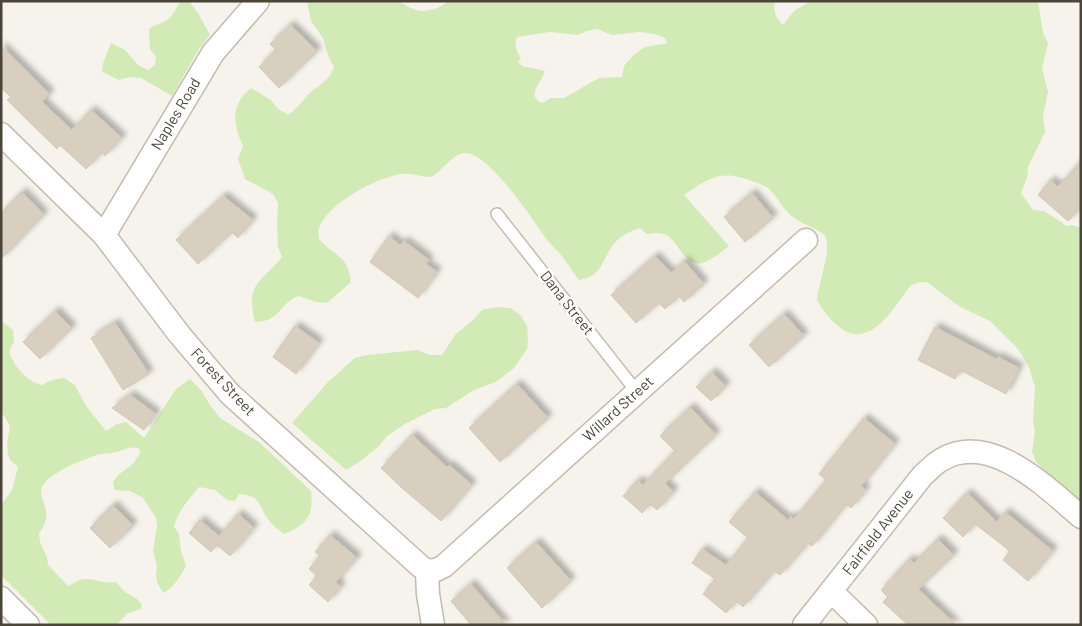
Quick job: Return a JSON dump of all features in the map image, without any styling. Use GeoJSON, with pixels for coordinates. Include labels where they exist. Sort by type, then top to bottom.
{"type":"FeatureCollection","features":[{"type":"Feature","properties":{"kind":"street","name":"Naples Road"},"geometry":{"type":"LineString","coordinates":[[104,235],[213,53],[258,1]]}},
{"type":"Feature","properties":{"kind":"street","name":"Forest Street"},"geometry":{"type":"LineString","coordinates":[[1,134],[104,235],[179,334],[230,394],[420,566],[428,571]]}},
{"type":"Feature","properties":{"kind":"street","name":"Willard Street"},"geometry":{"type":"LineString","coordinates":[[428,571],[444,566],[806,240]]}},
{"type":"Feature","properties":{"kind":"street","name":"Fairfield Avenue"},"geometry":{"type":"LineString","coordinates":[[804,625],[923,475],[941,459],[962,453],[985,453],[1006,460],[1042,485],[1081,517]]}},
{"type":"Feature","properties":{"kind":"street"},"geometry":{"type":"LineString","coordinates":[[428,571],[428,594],[433,625]]}},
{"type":"Feature","properties":{"kind":"street"},"geometry":{"type":"LineString","coordinates":[[831,591],[866,625]]}},
{"type":"Feature","properties":{"kind":"street"},"geometry":{"type":"LineString","coordinates":[[1,598],[28,625]]}},
{"type":"Feature","properties":{"kind":"lane","name":"Dana Street"},"geometry":{"type":"LineString","coordinates":[[497,214],[637,392]]}},
{"type":"Feature","properties":{"kind":"green space"},"geometry":{"type":"Polygon","coordinates":[[[181,1],[189,1],[210,35],[199,49],[172,96],[141,78],[130,77],[119,80],[102,72],[103,63],[111,43],[125,50],[138,65],[148,70],[155,65],[156,57],[150,49],[149,29],[166,21],[181,1]]]}},
{"type":"Feature","properties":{"kind":"green space"},"geometry":{"type":"Polygon","coordinates":[[[307,1],[394,1],[415,10],[423,11],[436,8],[448,1],[775,1],[774,8],[776,14],[783,25],[794,11],[811,1],[1038,1],[1043,33],[1048,43],[1042,69],[1048,92],[1043,116],[1045,132],[1028,167],[1027,178],[1021,193],[1033,210],[1044,211],[1067,226],[1072,225],[1081,228],[1081,505],[1036,462],[1032,452],[1035,431],[1033,421],[1035,388],[1029,367],[1018,349],[990,321],[960,307],[927,282],[922,282],[913,284],[889,315],[875,328],[859,334],[842,329],[834,323],[817,300],[827,250],[825,236],[823,233],[796,220],[768,188],[743,178],[733,176],[717,177],[684,195],[729,246],[713,258],[702,263],[691,261],[666,235],[659,233],[647,234],[640,228],[629,232],[613,245],[593,275],[579,280],[498,175],[475,156],[465,153],[461,154],[452,159],[432,177],[405,174],[391,176],[366,186],[342,201],[324,219],[319,228],[319,239],[344,261],[351,282],[327,303],[298,296],[286,304],[275,316],[264,321],[255,322],[252,309],[254,291],[257,284],[282,257],[278,247],[278,203],[273,194],[245,179],[238,159],[243,146],[237,130],[235,115],[239,101],[251,88],[271,100],[278,109],[288,115],[332,72],[334,67],[323,38],[311,21],[307,1]],[[597,29],[577,35],[550,32],[517,37],[516,48],[521,58],[518,62],[522,66],[545,71],[536,88],[535,96],[537,100],[542,103],[551,98],[564,98],[599,78],[622,77],[624,66],[641,50],[646,47],[667,43],[665,38],[655,34],[639,32],[612,35],[597,29]]]}},
{"type":"Feature","properties":{"kind":"green space"},"geometry":{"type":"Polygon","coordinates":[[[498,307],[511,308],[521,316],[527,326],[527,349],[514,368],[496,382],[474,390],[446,408],[435,409],[405,424],[387,436],[380,445],[362,460],[346,470],[292,423],[328,382],[355,358],[418,350],[430,355],[442,355],[455,335],[482,310],[498,307]]]}},
{"type":"Feature","properties":{"kind":"green space"},"geometry":{"type":"Polygon","coordinates":[[[1,321],[13,330],[14,341],[9,352],[21,372],[30,380],[41,385],[52,380],[64,378],[75,385],[86,406],[106,431],[117,424],[126,422],[144,438],[176,389],[190,379],[201,390],[220,418],[259,442],[311,491],[310,514],[307,519],[298,527],[284,534],[270,521],[254,498],[239,494],[235,501],[227,500],[215,490],[199,487],[181,510],[174,527],[179,534],[181,551],[186,566],[174,585],[163,593],[157,582],[157,566],[153,551],[157,526],[156,518],[143,498],[130,491],[115,490],[113,482],[118,475],[133,464],[140,453],[139,448],[99,454],[84,460],[60,471],[47,480],[41,490],[46,518],[39,533],[48,565],[68,586],[83,579],[116,582],[125,592],[137,599],[142,605],[141,609],[128,613],[116,625],[51,625],[1,575],[1,505],[12,490],[18,467],[10,460],[8,454],[7,443],[10,426],[1,411],[1,321]]]}},
{"type":"Feature","properties":{"kind":"building"},"geometry":{"type":"Polygon","coordinates":[[[290,25],[317,51],[279,88],[259,67],[276,50],[270,44],[290,25]]]}},
{"type":"Feature","properties":{"kind":"building"},"geometry":{"type":"Polygon","coordinates":[[[1,46],[50,94],[42,102],[72,130],[91,110],[122,138],[105,156],[102,152],[86,169],[60,145],[57,149],[7,100],[11,97],[1,88],[1,46]]]}},
{"type":"Feature","properties":{"kind":"building"},"geometry":{"type":"Polygon","coordinates":[[[1081,161],[1081,207],[1068,221],[1038,195],[1051,180],[1058,187],[1081,161]]]}},
{"type":"Feature","properties":{"kind":"building"},"geometry":{"type":"Polygon","coordinates":[[[22,192],[44,215],[1,259],[1,213],[22,192]]]}},
{"type":"Feature","properties":{"kind":"building"},"geometry":{"type":"Polygon","coordinates":[[[752,193],[773,218],[745,242],[724,217],[752,193]]]}},
{"type":"Feature","properties":{"kind":"building"},"geometry":{"type":"Polygon","coordinates":[[[223,196],[253,220],[238,238],[232,232],[198,264],[176,240],[223,196]]]}},
{"type":"Feature","properties":{"kind":"building"},"geometry":{"type":"Polygon","coordinates":[[[389,236],[400,245],[404,241],[429,260],[426,264],[437,272],[418,298],[370,262],[389,236]]]}},
{"type":"Feature","properties":{"kind":"building"},"geometry":{"type":"Polygon","coordinates":[[[655,256],[671,273],[684,261],[704,284],[684,302],[679,296],[665,309],[659,303],[636,323],[611,295],[655,256]]]}},
{"type":"Feature","properties":{"kind":"building"},"geometry":{"type":"Polygon","coordinates":[[[55,311],[72,328],[40,359],[23,342],[55,311]]]}},
{"type":"Feature","properties":{"kind":"building"},"geometry":{"type":"Polygon","coordinates":[[[784,314],[804,336],[769,367],[749,345],[784,314]]]}},
{"type":"Feature","properties":{"kind":"building"},"geometry":{"type":"Polygon","coordinates":[[[115,323],[149,374],[123,390],[91,338],[115,323]]]}},
{"type":"Feature","properties":{"kind":"building"},"geometry":{"type":"Polygon","coordinates":[[[295,326],[319,343],[296,374],[273,357],[295,326]]]}},
{"type":"Feature","properties":{"kind":"building"},"geometry":{"type":"Polygon","coordinates":[[[935,327],[996,359],[998,357],[1019,368],[1006,394],[960,370],[955,379],[918,360],[935,327]]]}},
{"type":"Feature","properties":{"kind":"building"},"geometry":{"type":"Polygon","coordinates":[[[712,372],[726,386],[711,401],[696,387],[712,372]]]}},
{"type":"Feature","properties":{"kind":"building"},"geometry":{"type":"Polygon","coordinates":[[[517,384],[548,418],[500,462],[469,428],[517,384]]]}},
{"type":"Feature","properties":{"kind":"building"},"geometry":{"type":"Polygon","coordinates":[[[130,395],[156,414],[144,430],[112,408],[130,395]]]}},
{"type":"Feature","properties":{"kind":"building"},"geometry":{"type":"Polygon","coordinates":[[[690,407],[716,435],[665,483],[674,492],[657,510],[650,504],[642,513],[623,496],[638,480],[643,485],[675,451],[660,436],[690,407]]]}},
{"type":"Feature","properties":{"kind":"building"},"geometry":{"type":"Polygon","coordinates":[[[864,418],[895,444],[861,486],[866,490],[851,508],[846,504],[812,546],[808,543],[780,575],[774,571],[743,607],[736,601],[726,613],[703,594],[715,579],[692,563],[702,549],[726,565],[748,538],[729,522],[755,492],[788,520],[791,516],[794,519],[826,480],[819,474],[864,418]]]}},
{"type":"Feature","properties":{"kind":"building"},"geometry":{"type":"Polygon","coordinates":[[[412,435],[447,467],[449,465],[472,485],[441,521],[381,468],[412,435]]]}},
{"type":"Feature","properties":{"kind":"building"},"geometry":{"type":"Polygon","coordinates":[[[967,493],[997,522],[1005,512],[1053,551],[1028,581],[1003,560],[1010,551],[975,524],[963,537],[943,518],[967,493]]]}},
{"type":"Feature","properties":{"kind":"building"},"geometry":{"type":"Polygon","coordinates":[[[113,505],[133,526],[110,548],[90,528],[113,505]]]}},
{"type":"Feature","properties":{"kind":"building"},"geometry":{"type":"Polygon","coordinates":[[[238,514],[254,528],[230,556],[217,545],[211,552],[189,533],[200,520],[219,536],[238,514]]]}},
{"type":"Feature","properties":{"kind":"building"},"geometry":{"type":"Polygon","coordinates":[[[330,535],[357,558],[336,582],[341,587],[328,602],[309,585],[317,576],[309,569],[320,556],[315,552],[330,535]]]}},
{"type":"Feature","properties":{"kind":"building"},"geometry":{"type":"Polygon","coordinates":[[[938,539],[954,555],[918,589],[956,625],[908,625],[883,602],[888,597],[881,590],[909,559],[914,563],[938,539]]]}},
{"type":"Feature","properties":{"kind":"building"},"geometry":{"type":"Polygon","coordinates":[[[536,542],[571,581],[542,608],[507,568],[536,542]]]}},
{"type":"Feature","properties":{"kind":"building"},"geometry":{"type":"Polygon","coordinates":[[[471,584],[506,625],[471,625],[451,601],[471,584]]]}}]}
